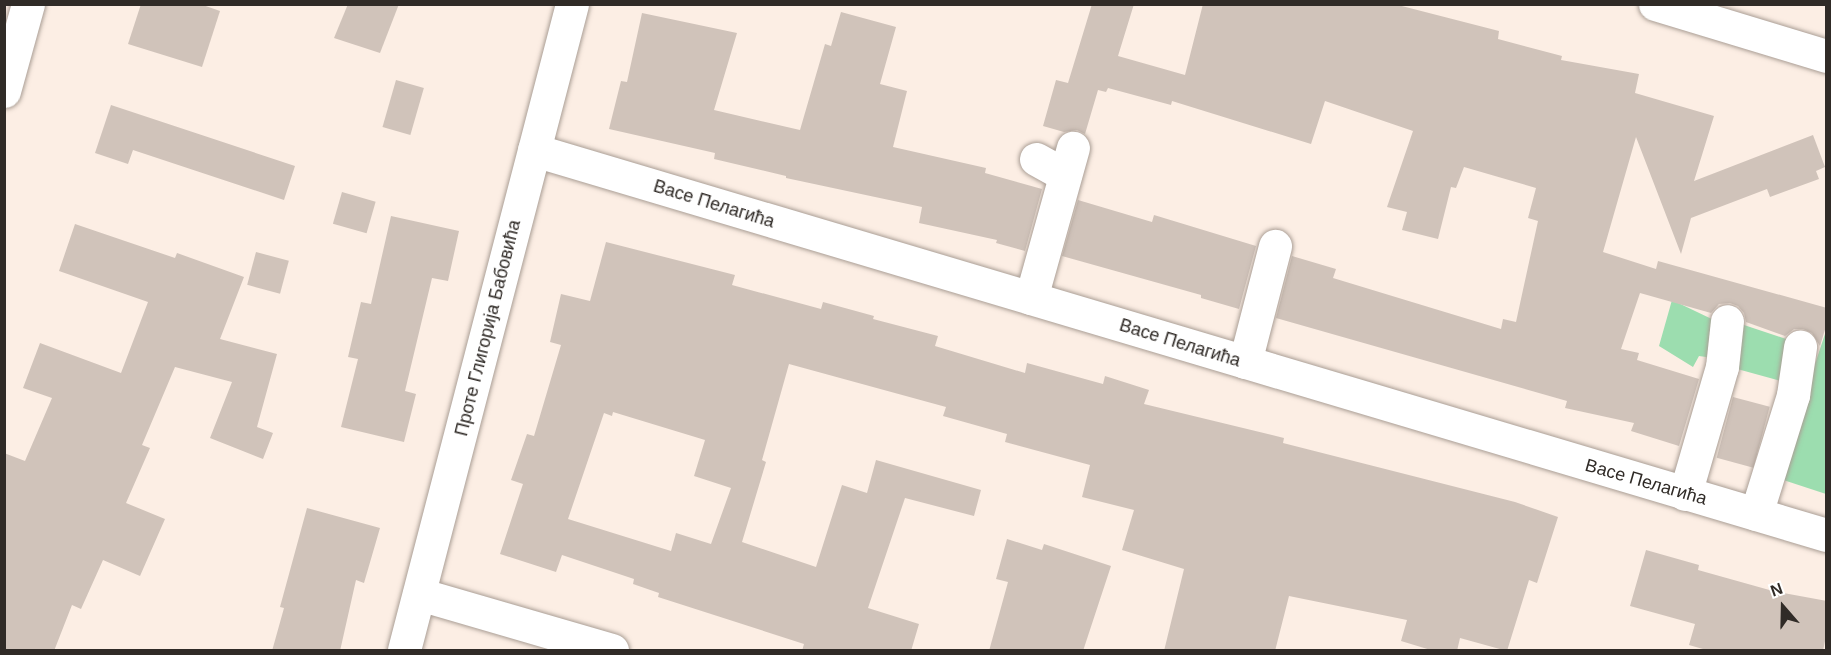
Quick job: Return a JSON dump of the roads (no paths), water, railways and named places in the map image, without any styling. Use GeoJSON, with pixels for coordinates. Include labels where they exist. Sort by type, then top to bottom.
{"type":"FeatureCollection","features":[{"type":"Feature","properties":{"kind":"street"},"geometry":{"type":"LineString","coordinates":[[4,91],[28,4]]}},
{"type":"Feature","properties":{"kind":"street","name":"Проте Глигорија Бабовића"},"geometry":{"type":"LineString","coordinates":[[404,651],[572,4]]}},
{"type":"Feature","properties":{"kind":"street"},"geometry":{"type":"LineString","coordinates":[[1655,4],[1686,9],[1827,56]]}},
{"type":"Feature","properties":{"kind":"street"},"geometry":{"type":"LineString","coordinates":[[520,206],[548,180],[583,165],[565,142],[555,101],[553,76]]}},
{"type":"Feature","properties":{"kind":"street","name":"Васе Пелагића"},"geometry":{"type":"LineString","coordinates":[[534,150],[1827,535]]}},
{"type":"Feature","properties":{"kind":"street"},"geometry":{"type":"LineString","coordinates":[[1031,298],[1069,161],[1036,159]]}},
{"type":"Feature","properties":{"kind":"street"},"geometry":{"type":"LineString","coordinates":[[1245,362],[1275,246]]}},
{"type":"Feature","properties":{"kind":"street"},"geometry":{"type":"LineString","coordinates":[[1685,494],[1722,367],[1727,321]]}},
{"type":"Feature","properties":{"kind":"street"},"geometry":{"type":"LineString","coordinates":[[1756,514],[1793,395],[1800,347]]}},
{"type":"Feature","properties":{"kind":"street"},"geometry":{"type":"LineString","coordinates":[[420,594],[612,651]]}}]}
